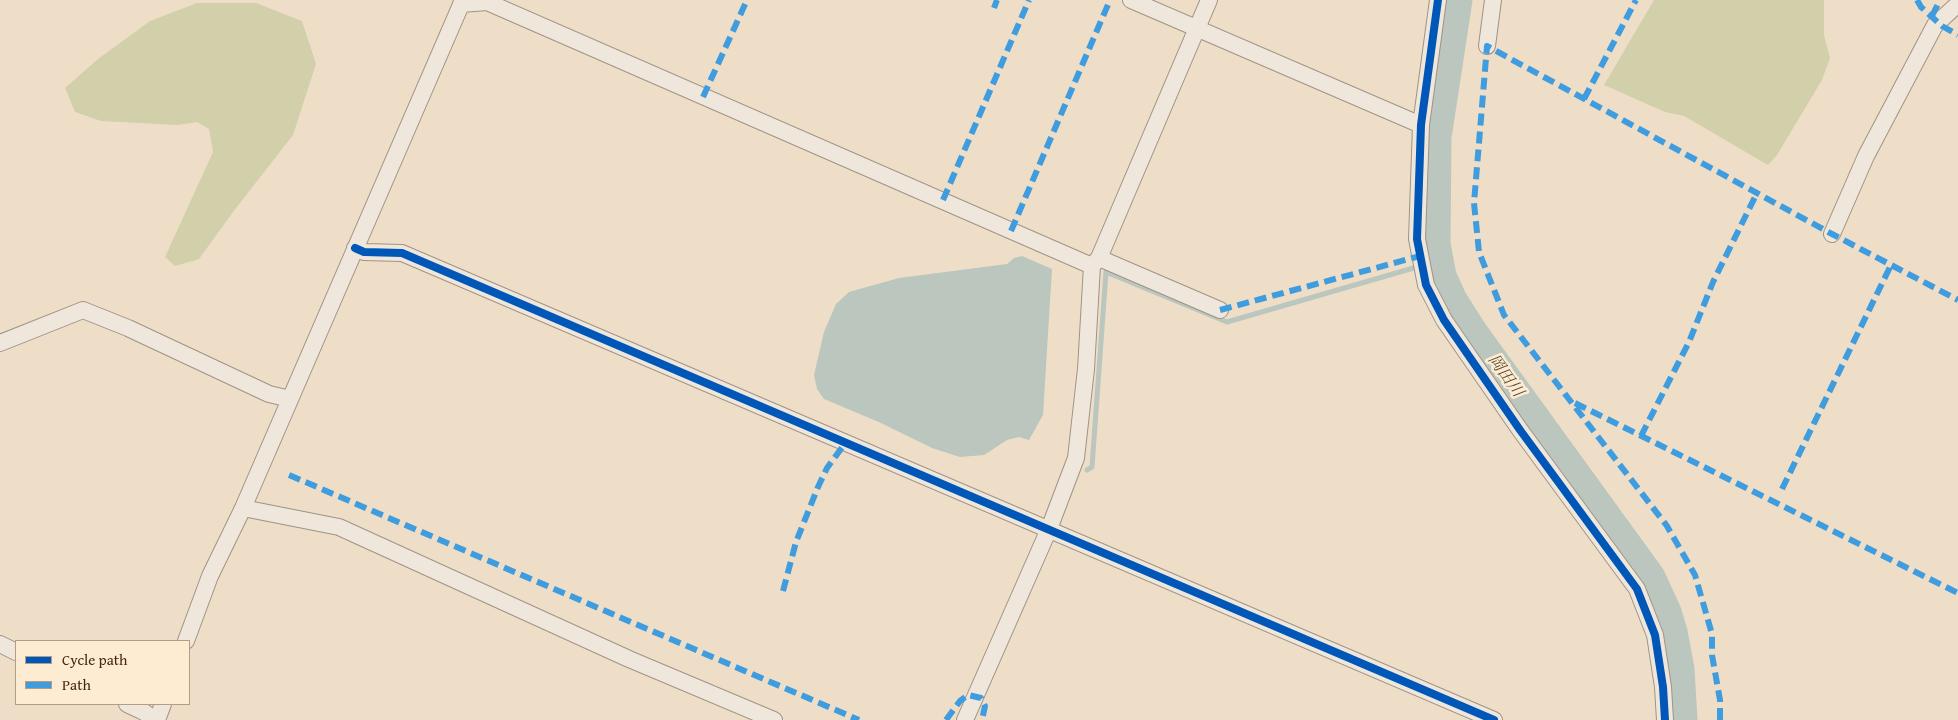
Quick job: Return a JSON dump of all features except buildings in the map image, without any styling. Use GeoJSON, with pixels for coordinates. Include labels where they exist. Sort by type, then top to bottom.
{"type":"FeatureCollection","features":[{"type":"Feature","properties":{"kind":"street"},"geometry":{"type":"LineString","coordinates":[[1132,0],[1421,125]]}},
{"type":"Feature","properties":{"kind":"street"},"geometry":{"type":"LineString","coordinates":[[966,720],[1049,529],[1076,458],[1095,262],[1209,0]]}},
{"type":"Feature","properties":{"kind":"street"},"geometry":{"type":"LineString","coordinates":[[1438,0],[1421,125],[1418,239],[1426,285],[1444,320],[1520,430],[1637,588],[1655,635],[1664,687],[1665,720]]}},
{"type":"Feature","properties":{"kind":"street"},"geometry":{"type":"LineString","coordinates":[[1487,46],[1493,0]]}},
{"type":"Feature","properties":{"kind":"street"},"geometry":{"type":"LineString","coordinates":[[186,640],[210,576],[243,508],[462,2],[487,2],[1095,262],[1220,310]]}},
{"type":"Feature","properties":{"kind":"street"},"geometry":{"type":"LineString","coordinates":[[1832,234],[1866,156],[1936,25],[1958,4]]}},
{"type":"Feature","properties":{"kind":"street"},"geometry":{"type":"LineString","coordinates":[[355,248],[364,252],[402,253],[1494,720]]}},
{"type":"Feature","properties":{"kind":"street"},"geometry":{"type":"LineString","coordinates":[[0,342],[83,310],[128,328],[270,394],[290,399]]}},
{"type":"Feature","properties":{"kind":"street"},"geometry":{"type":"LineString","coordinates":[[243,508],[339,526],[629,659],[774,720]]}},
{"type":"Feature","properties":{"kind":"street"},"geometry":{"type":"LineString","coordinates":[[0,644],[15,652]]}},
{"type":"Feature","properties":{"kind":"street"},"geometry":{"type":"LineString","coordinates":[[128,705],[156,720],[163,705]]}},
{"type":"Feature","properties":{"kind":"green space"},"geometry":{"type":"Polygon","coordinates":[[[1654,0],[1824,0],[1824,35],[1830,58],[1822,80],[1777,155],[1768,165],[1684,116],[1665,112],[1604,85],[1654,0]]]}},
{"type":"Feature","properties":{"kind":"green space"},"geometry":{"type":"Polygon","coordinates":[[[197,3],[256,3],[302,21],[316,64],[293,135],[199,259],[175,266],[165,257],[213,152],[209,129],[197,122],[178,125],[101,121],[75,112],[65,88],[98,59],[150,21],[197,3]]]}},
{"type":"Feature","properties":{"kind":"shaded area"},"geometry":{"type":"Polygon","coordinates":[[[1022,256],[1052,269],[1043,415],[1029,440],[1019,437],[1007,440],[984,455],[960,457],[932,448],[881,423],[824,399],[817,389],[814,375],[824,332],[836,304],[849,292],[899,278],[1007,264],[1014,258],[1022,256]]]}},
{"type":"Feature","properties":{"kind":"waterway","name":"岡田川"},"geometry":{"type":"LineString","coordinates":[[1458,0],[1437,137],[1436,244],[1442,276],[1453,300],[1474,333],[1651,577],[1667,612],[1673,632],[1680,669],[1683,720]]}},
{"type":"Feature","properties":{"kind":"waterway"},"geometry":{"type":"LineString","coordinates":[[1087,470],[1092,467],[1106,272],[1227,322],[1439,262]]}},
{"type":"Feature","properties":{"kind":"marked path"},"geometry":{"type":"LineString","coordinates":[[703,97],[747,0]]}},
{"type":"Feature","properties":{"kind":"marked path"},"geometry":{"type":"LineString","coordinates":[[994,8],[997,0]]}},
{"type":"Feature","properties":{"kind":"marked path"},"geometry":{"type":"LineString","coordinates":[[943,200],[1029,0]]}},
{"type":"Feature","properties":{"kind":"marked path"},"geometry":{"type":"LineString","coordinates":[[1011,231],[1110,0]]}},
{"type":"Feature","properties":{"kind":"marked path"},"geometry":{"type":"LineString","coordinates":[[1584,99],[1636,0]]}},
{"type":"Feature","properties":{"kind":"marked path"},"geometry":{"type":"LineString","coordinates":[[1917,0],[1921,7],[1942,26],[1958,35]]}},
{"type":"Feature","properties":{"kind":"marked path"},"geometry":{"type":"LineString","coordinates":[[1932,16],[1940,0]]}},
{"type":"Feature","properties":{"kind":"marked path"},"geometry":{"type":"LineString","coordinates":[[1720,720],[1720,700],[1712,655],[1712,634],[1695,575],[1667,526],[1504,315],[1479,252],[1474,203],[1487,46],[1832,234],[1958,300]]}},
{"type":"Feature","properties":{"kind":"marked path"},"geometry":{"type":"LineString","coordinates":[[1641,436],[1689,342],[1713,282],[1757,193]]}},
{"type":"Feature","properties":{"kind":"marked path"},"geometry":{"type":"LineString","coordinates":[[1220,310],[1420,256]]}},
{"type":"Feature","properties":{"kind":"marked path"},"geometry":{"type":"LineString","coordinates":[[1782,489],[1891,265]]}},
{"type":"Feature","properties":{"kind":"marked path"},"geometry":{"type":"LineString","coordinates":[[1575,403],[1958,593]]}},
{"type":"Feature","properties":{"kind":"marked path"},"geometry":{"type":"LineString","coordinates":[[783,591],[796,542],[818,487],[827,468],[846,442]]}},
{"type":"Feature","properties":{"kind":"marked path"},"geometry":{"type":"LineString","coordinates":[[289,475],[859,720]]}},
{"type":"Feature","properties":{"kind":"marked path"},"geometry":{"type":"LineString","coordinates":[[946,720],[960,701],[968,695],[981,698],[985,706],[982,720]]}},
{"type":"Feature","properties":{"kind":"cycle path"},"geometry":{"type":"LineString","coordinates":[[1438,0],[1421,125],[1417,239],[1426,285],[1444,320],[1520,430],[1637,589],[1655,635],[1663,687],[1665,720]]}},
{"type":"Feature","properties":{"kind":"cycle path"},"geometry":{"type":"LineString","coordinates":[[355,248],[364,252],[402,253],[1494,720]]}}]}
